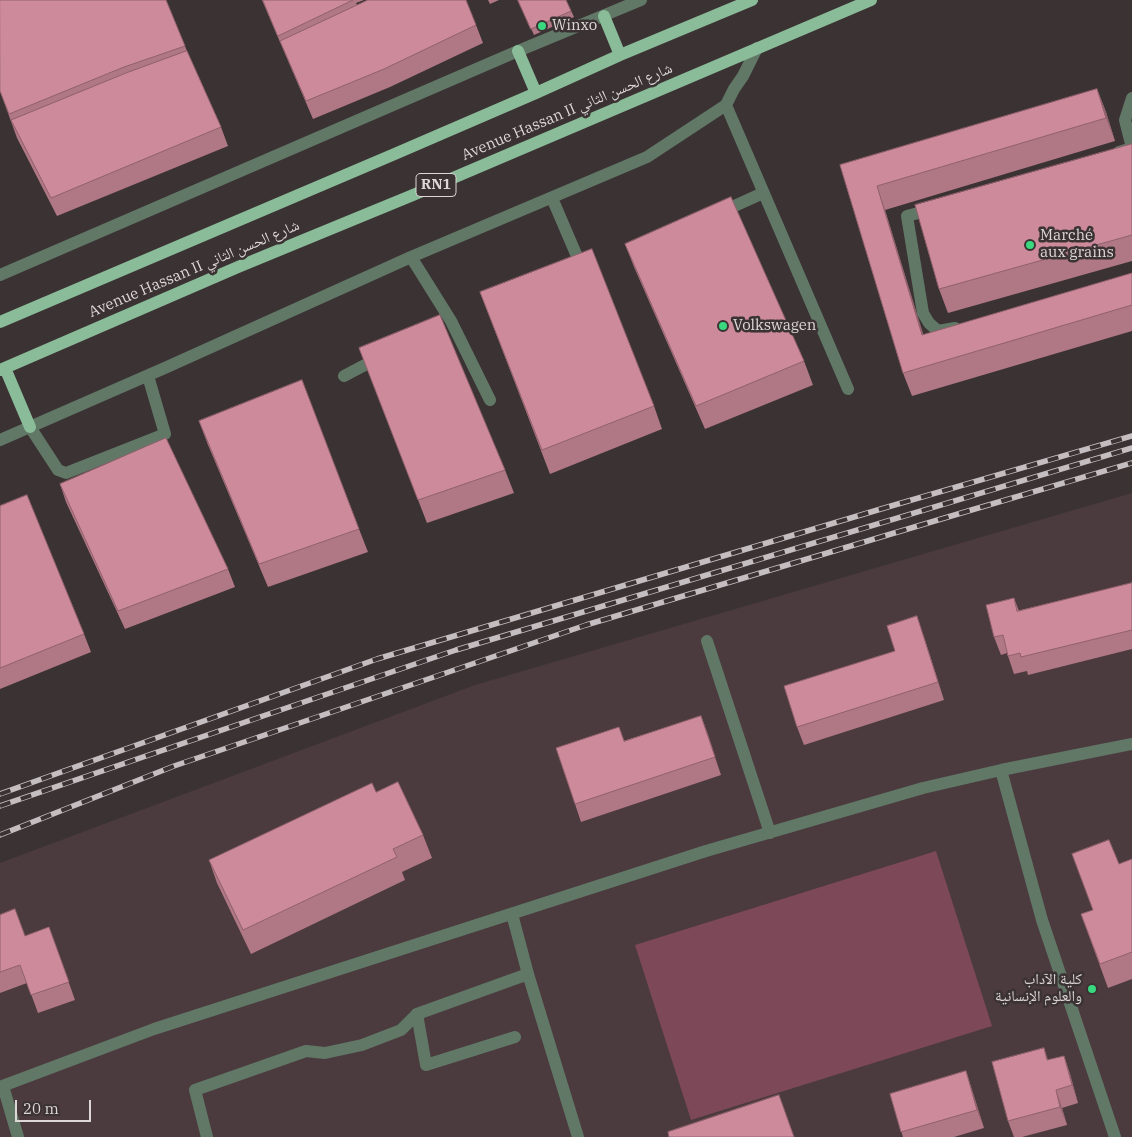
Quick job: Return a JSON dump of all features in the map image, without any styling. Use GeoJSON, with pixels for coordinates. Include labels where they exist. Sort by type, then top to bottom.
{"type":"FeatureCollection","features":[{"type":"Feature","properties":{"kind":"main road","name":"Avenue Hassan II شارع الحسن الثاني"},"geometry":{"type":"LineString","coordinates":[[0,322],[751,0]]}},
{"type":"Feature","properties":{"kind":"main road","name":"Avenue Hassan II شارع الحسن الثاني"},"geometry":{"type":"LineString","coordinates":[[2,369],[238,267],[413,195],[871,0]]}},
{"type":"Feature","properties":{"kind":"main road"},"geometry":{"type":"LineString","coordinates":[[604,16],[620,55]]}},
{"type":"Feature","properties":{"kind":"main road"},"geometry":{"type":"LineString","coordinates":[[518,51],[536,93]]}},
{"type":"Feature","properties":{"kind":"main road"},"geometry":{"type":"LineString","coordinates":[[2,369],[30,427]]}},
{"type":"Feature","properties":{"kind":"street"},"geometry":{"type":"LineString","coordinates":[[0,275],[518,51],[641,0]]}},
{"type":"Feature","properties":{"kind":"street"},"geometry":{"type":"LineString","coordinates":[[0,440],[148,376],[411,257],[647,157],[726,105],[757,48]]}},
{"type":"Feature","properties":{"kind":"street"},"geometry":{"type":"LineString","coordinates":[[1104,157],[1132,148],[1125,120],[1132,98]]}},
{"type":"Feature","properties":{"kind":"street"},"geometry":{"type":"LineString","coordinates":[[726,105],[848,389]]}},
{"type":"Feature","properties":{"kind":"street"},"geometry":{"type":"LineString","coordinates":[[709,217],[764,193]]}},
{"type":"Feature","properties":{"kind":"street"},"geometry":{"type":"LineString","coordinates":[[552,198],[578,261],[561,269]]}},
{"type":"Feature","properties":{"kind":"street"},"geometry":{"type":"LineString","coordinates":[[945,205],[907,216],[923,313],[929,323],[938,330],[949,330],[967,324]]}},
{"type":"Feature","properties":{"kind":"street"},"geometry":{"type":"LineString","coordinates":[[411,257],[490,400]]}},
{"type":"Feature","properties":{"kind":"street"},"geometry":{"type":"LineString","coordinates":[[344,376],[389,353]]}},
{"type":"Feature","properties":{"kind":"street"},"geometry":{"type":"LineString","coordinates":[[30,427],[58,470],[66,473],[165,434],[148,376]]}},
{"type":"Feature","properties":{"kind":"street"},"geometry":{"type":"LineString","coordinates":[[707,641],[770,833]]}},
{"type":"Feature","properties":{"kind":"street"},"geometry":{"type":"LineString","coordinates":[[18,1137],[1,1086],[154,1029],[697,854],[923,788],[1001,770],[1132,744]]}},
{"type":"Feature","properties":{"kind":"street"},"geometry":{"type":"LineString","coordinates":[[1001,770],[1042,920],[1115,1137]]}},
{"type":"Feature","properties":{"kind":"street"},"geometry":{"type":"LineString","coordinates":[[512,914],[528,974],[578,1137]]}},
{"type":"Feature","properties":{"kind":"street"},"geometry":{"type":"LineString","coordinates":[[207,1137],[195,1090],[306,1051],[325,1052],[362,1045],[402,1030],[417,1014],[528,974]]}},
{"type":"Feature","properties":{"kind":"street"},"geometry":{"type":"LineString","coordinates":[[417,1014],[426,1065],[515,1037]]}},
{"type":"Feature","properties":{"kind":"shaded area"},"geometry":{"type":"Polygon","coordinates":[[[1132,493],[1132,1137],[0,1137],[0,863],[475,685],[1132,493]]]}},
{"type":"Feature","properties":{"kind":"shaded area"},"geometry":{"type":"Polygon","coordinates":[[[936,851],[992,1026],[691,1120],[635,945],[936,851]]]}},
{"type":"Feature","properties":{"kind":"building"},"geometry":{"type":"Polygon","coordinates":[[[0,0],[166,0],[185,46],[124,67],[9,114],[0,91],[0,0]]]}},
{"type":"Feature","properties":{"kind":"building"},"geometry":{"type":"Polygon","coordinates":[[[263,0],[353,0],[278,36],[263,0]]]}},
{"type":"Feature","properties":{"kind":"building"},"geometry":{"type":"Polygon","coordinates":[[[368,0],[466,0],[476,25],[384,69],[306,101],[280,41],[368,0]]]}},
{"type":"Feature","properties":{"kind":"building","name":"Winxo"},"geometry":{"type":"Polygon","coordinates":[[[518,0],[566,0],[571,11],[531,29],[518,0]]]}},
{"type":"Feature","properties":{"kind":"building"},"geometry":{"type":"Polygon","coordinates":[[[187,51],[221,127],[51,198],[11,120],[126,73],[187,51]]]}},
{"type":"Feature","properties":{"kind":"building"},"geometry":{"type":"Polygon","coordinates":[[[1097,89],[1106,118],[877,186],[922,335],[1132,273],[1132,305],[903,373],[840,165],[1097,89]]]}},
{"type":"Feature","properties":{"kind":"building","name":"Marché aux grains"},"geometry":{"type":"Polygon","coordinates":[[[1132,144],[1132,235],[939,289],[915,205],[1132,144]]]}},
{"type":"Feature","properties":{"kind":"building","name":"Volkswagen"},"geometry":{"type":"Polygon","coordinates":[[[731,197],[804,361],[696,406],[625,244],[731,197]]]}},
{"type":"Feature","properties":{"kind":"building"},"geometry":{"type":"Polygon","coordinates":[[[592,249],[654,406],[542,450],[480,292],[592,249]]]}},
{"type":"Feature","properties":{"kind":"building"},"geometry":{"type":"Polygon","coordinates":[[[440,315],[505,470],[418,500],[359,348],[440,315]]]}},
{"type":"Feature","properties":{"kind":"building"},"geometry":{"type":"Polygon","coordinates":[[[302,380],[359,529],[259,564],[199,421],[302,380]]]}},
{"type":"Feature","properties":{"kind":"building"},"geometry":{"type":"Polygon","coordinates":[[[166,438],[228,569],[118,611],[60,484],[166,438]]]}},
{"type":"Feature","properties":{"kind":"building"},"geometry":{"type":"Polygon","coordinates":[[[27,495],[84,634],[0,668],[0,506],[27,495]]]}},
{"type":"Feature","properties":{"kind":"building"},"geometry":{"type":"Polygon","coordinates":[[[1132,583],[1132,630],[1021,657],[1020,653],[1008,656],[1003,635],[994,637],[986,605],[1014,598],[1017,611],[1132,583]]]}},
{"type":"Feature","properties":{"kind":"building"},"geometry":{"type":"Polygon","coordinates":[[[917,616],[938,682],[797,727],[784,686],[895,651],[887,626],[917,616]]]}},
{"type":"Feature","properties":{"kind":"building"},"geometry":{"type":"Polygon","coordinates":[[[701,716],[715,757],[575,804],[556,748],[619,727],[624,741],[701,716]]]}},
{"type":"Feature","properties":{"kind":"building"},"geometry":{"type":"Polygon","coordinates":[[[398,782],[423,835],[393,849],[397,857],[243,930],[209,860],[372,783],[376,792],[398,782]]]}},
{"type":"Feature","properties":{"kind":"building"},"geometry":{"type":"Polygon","coordinates":[[[1109,840],[1119,864],[1132,859],[1132,952],[1100,964],[1081,914],[1093,910],[1072,854],[1109,840]]]}},
{"type":"Feature","properties":{"kind":"building"},"geometry":{"type":"Polygon","coordinates":[[[15,909],[25,936],[49,927],[69,982],[31,995],[20,965],[0,972],[0,915],[15,909]]]}},
{"type":"Feature","properties":{"kind":"building"},"geometry":{"type":"Polygon","coordinates":[[[1044,1048],[1047,1060],[1064,1056],[1072,1085],[1056,1090],[1060,1107],[1008,1121],[992,1062],[1044,1048]]]}},
{"type":"Feature","properties":{"kind":"building"},"geometry":{"type":"Polygon","coordinates":[[[966,1071],[977,1110],[901,1132],[890,1094],[966,1071]]]}},
{"type":"Feature","properties":{"kind":"building"},"geometry":{"type":"Polygon","coordinates":[[[779,1095],[794,1137],[669,1137],[668,1132],[779,1095]]]}},
{"type":"Feature","properties":{"kind":"railway"},"geometry":{"type":"LineString","coordinates":[[0,794],[377,659],[1132,436]]}},
{"type":"Feature","properties":{"kind":"railway"},"geometry":{"type":"LineString","coordinates":[[0,806],[456,650],[1132,448]]}},
{"type":"Feature","properties":{"kind":"railway"},"geometry":{"type":"LineString","coordinates":[[0,835],[174,766],[586,625],[1132,463]]}},
{"type":"Feature","properties":{"kind":"place","name":"Winxo"},"geometry":{"type":"Point","coordinates":[542,26]}},
{"type":"Feature","properties":{"kind":"place","name":"Marché aux grains"},"geometry":{"type":"Point","coordinates":[1030,245]}},
{"type":"Feature","properties":{"kind":"place","name":"Volkswagen"},"geometry":{"type":"Point","coordinates":[723,326]}},
{"type":"Feature","properties":{"kind":"place","name":"كلية الآداب والعلوم الإنسانية"},"geometry":{"type":"Point","coordinates":[1092,989]}}]}
